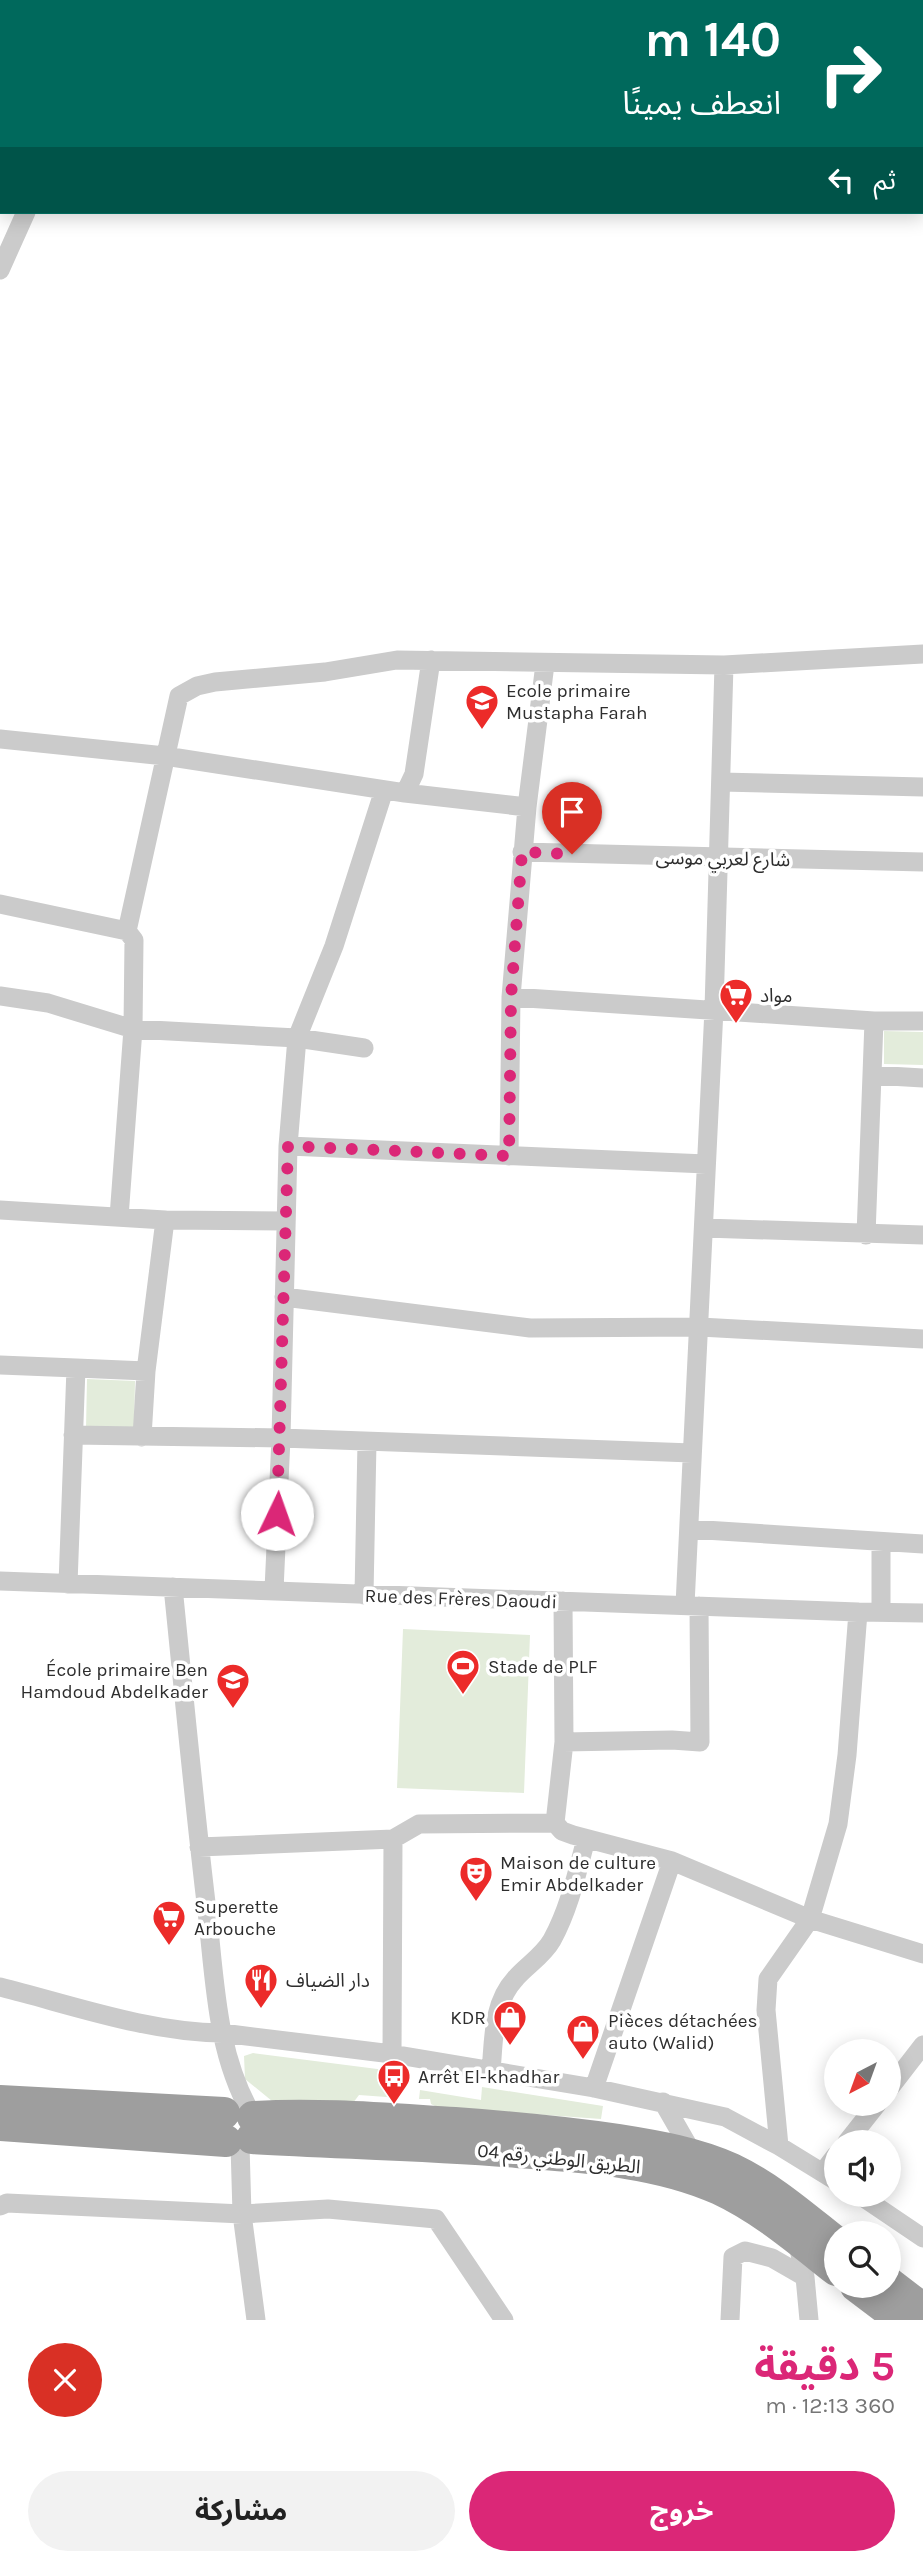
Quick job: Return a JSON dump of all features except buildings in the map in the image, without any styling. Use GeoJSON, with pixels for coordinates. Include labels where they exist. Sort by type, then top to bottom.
{"type":"FeatureCollection","features":[{"type":"Feature","properties":{"kind":"highway","name":"الطريق الوطني رقم 04"},"geometry":{"type":"LineString","coordinates":[[0,2101],[446,2147],[568,2156],[660,2170],[690,2178],[743,2201],[824,2260]]}},
{"type":"Feature","properties":{"kind":"highway","name":"الطريق الوطني رقم 04"},"geometry":{"type":"LineString","coordinates":[[0,2125],[239,2125],[352,2118],[503,2126],[597,2137],[660,2147],[732,2169],[786,2203],[824,2233]]}},
{"type":"Feature","properties":{"kind":"highway"},"geometry":{"type":"LineString","coordinates":[[901,2292],[923,2309]]}},
{"type":"Feature","properties":{"kind":"highway"},"geometry":{"type":"LineString","coordinates":[[872,2298],[901,2320]]}},
{"type":"Feature","properties":{"kind":"street"},"geometry":{"type":"LineString","coordinates":[[0,270],[25,214]]}},
{"type":"Feature","properties":{"kind":"street"},"geometry":{"type":"LineString","coordinates":[[127,931],[179,696],[197,686],[325,672],[397,660],[724,665],[923,654]]}},
{"type":"Feature","properties":{"kind":"street"},"geometry":{"type":"LineString","coordinates":[[405,793],[414,774],[431,660]]}},
{"type":"Feature","properties":{"kind":"street"},"geometry":{"type":"LineString","coordinates":[[509,1156],[511,997],[522,852],[545,664]]}},
{"type":"Feature","properties":{"kind":"street"},"geometry":{"type":"LineString","coordinates":[[564,1742],[700,1742],[689,1529],[715,1009],[724,665]]}},
{"type":"Feature","properties":{"kind":"street"},"geometry":{"type":"LineString","coordinates":[[0,739],[165,756],[405,793],[527,807]]}},
{"type":"Feature","properties":{"kind":"street"},"geometry":{"type":"LineString","coordinates":[[721,782],[923,787]]}},
{"type":"Feature","properties":{"kind":"street"},"geometry":{"type":"LineString","coordinates":[[274,1590],[281,1438],[288,1146],[297,1038],[334,946],[384,790]]}},
{"type":"Feature","properties":{"kind":"street","name":"شارع لعربي موسى"},"geometry":{"type":"LineString","coordinates":[[522,852],[923,862]]}},
{"type":"Feature","properties":{"kind":"street"},"geometry":{"type":"LineString","coordinates":[[0,904],[127,931],[134,940],[133,1029],[119,1217]]}},
{"type":"Feature","properties":{"kind":"street"},"geometry":{"type":"LineString","coordinates":[[0,996],[48,1003],[133,1029],[297,1038],[364,1048]]}},
{"type":"Feature","properties":{"kind":"street"},"geometry":{"type":"LineString","coordinates":[[511,997],[874,1021],[923,1021]]}},
{"type":"Feature","properties":{"kind":"street"},"geometry":{"type":"LineString","coordinates":[[866,1235],[874,1021]]}},
{"type":"Feature","properties":{"kind":"street"},"geometry":{"type":"LineString","coordinates":[[872,1076],[923,1078]]}},
{"type":"Feature","properties":{"kind":"street"},"geometry":{"type":"LineString","coordinates":[[288,1146],[706,1164]]}},
{"type":"Feature","properties":{"kind":"street"},"geometry":{"type":"LineString","coordinates":[[0,1210],[165,1220],[285,1221]]}},
{"type":"Feature","properties":{"kind":"street"},"geometry":{"type":"LineString","coordinates":[[142,1437],[146,1371],[165,1220]]}},
{"type":"Feature","properties":{"kind":"street"},"geometry":{"type":"LineString","coordinates":[[705,1228],[923,1235]]}},
{"type":"Feature","properties":{"kind":"street"},"geometry":{"type":"LineString","coordinates":[[284,1297],[530,1328],[700,1327],[923,1339]]}},
{"type":"Feature","properties":{"kind":"street"},"geometry":{"type":"LineString","coordinates":[[0,1365],[146,1371]]}},
{"type":"Feature","properties":{"kind":"street"},"geometry":{"type":"LineString","coordinates":[[68,1584],[76,1368]]}},
{"type":"Feature","properties":{"kind":"street"},"geometry":{"type":"LineString","coordinates":[[73,1435],[281,1438],[692,1454]]}},
{"type":"Feature","properties":{"kind":"street"},"geometry":{"type":"LineString","coordinates":[[364,1595],[367,1442]]}},
{"type":"Feature","properties":{"kind":"street"},"geometry":{"type":"LineString","coordinates":[[689,1529],[923,1544]]}},
{"type":"Feature","properties":{"kind":"street"},"geometry":{"type":"LineString","coordinates":[[880,1542],[881,1612]]}},
{"type":"Feature","properties":{"kind":"street","name":"Rue des Frères Daoudi"},"geometry":{"type":"LineString","coordinates":[[0,1581],[923,1613]]}},
{"type":"Feature","properties":{"kind":"street"},"geometry":{"type":"LineString","coordinates":[[173,1587],[199,1847],[222,2033],[239,2125],[243,2214],[256,2320]]}},
{"type":"Feature","properties":{"kind":"street"},"geometry":{"type":"LineString","coordinates":[[563,1601],[564,1742],[555,1823],[562,1831],[672,1861],[810,1919],[923,1954]]}},
{"type":"Feature","properties":{"kind":"street"},"geometry":{"type":"LineString","coordinates":[[779,2146],[766,2010],[768,1979],[810,1919],[838,1824],[847,1755],[858,1612]]}},
{"type":"Feature","properties":{"kind":"street"},"geometry":{"type":"LineString","coordinates":[[199,1847],[393,1839],[419,1824],[555,1823]]}},
{"type":"Feature","properties":{"kind":"street"},"geometry":{"type":"LineString","coordinates":[[392,2054],[393,1839]]}},
{"type":"Feature","properties":{"kind":"street"},"geometry":{"type":"LineString","coordinates":[[491,2071],[496,2015],[502,1997],[513,1981],[552,1941],[575,1884],[586,1839]]}},
{"type":"Feature","properties":{"kind":"street"},"geometry":{"type":"LineString","coordinates":[[594,2088],[672,1861]]}},
{"type":"Feature","properties":{"kind":"street"},"geometry":{"type":"LineString","coordinates":[[0,1987],[121,2018],[199,2033],[222,2033],[392,2054],[663,2102],[725,2117],[824,2172]]}},
{"type":"Feature","properties":{"kind":"street"},"geometry":{"type":"LineString","coordinates":[[901,2073],[923,2045]]}},
{"type":"Feature","properties":{"kind":"street"},"geometry":{"type":"LineString","coordinates":[[663,2102],[694,2156]]}},
{"type":"Feature","properties":{"kind":"street"},"geometry":{"type":"LineString","coordinates":[[856,2130],[868,2116]]}},
{"type":"Feature","properties":{"kind":"street"},"geometry":{"type":"LineString","coordinates":[[0,2206],[6,2203],[243,2214],[328,2209],[436,2219],[504,2320]]}},
{"type":"Feature","properties":{"kind":"street"},"geometry":{"type":"LineString","coordinates":[[877,2207],[923,2238]]}},
{"type":"Feature","properties":{"kind":"street"},"geometry":{"type":"LineString","coordinates":[[797,2239],[810,2320]]}},
{"type":"Feature","properties":{"kind":"street"},"geometry":{"type":"LineString","coordinates":[[730,2320],[733,2257],[745,2251],[772,2258],[805,2277]]}},
{"type":"Feature","properties":{"kind":"green space"},"geometry":{"type":"Polygon","coordinates":[[[884,1031],[923,1032],[923,1065],[884,1064],[884,1031]]]}},
{"type":"Feature","properties":{"kind":"green space"},"geometry":{"type":"Polygon","coordinates":[[[87,1379],[135,1381],[134,1430],[86,1429],[87,1379]]]}},
{"type":"Feature","properties":{"kind":"green space"},"geometry":{"type":"Polygon","coordinates":[[[403,1629],[530,1635],[524,1793],[397,1788],[403,1629]]]}},
{"type":"Feature","properties":{"kind":"green space"},"geometry":{"type":"Polygon","coordinates":[[[253,2053],[393,2071],[392,2085],[401,2086],[400,2098],[359,2095],[353,2103],[272,2101],[245,2079],[244,2056],[253,2053]]]}},
{"type":"Feature","properties":{"kind":"green space"},"geometry":{"type":"Polygon","coordinates":[[[482,2087],[603,2106],[601,2119],[437,2107],[431,2104],[430,2099],[419,2099],[420,2090],[481,2100],[482,2087]]]}},
{"type":"Feature","properties":{"kind":"place","name":"Ecole primaire Mustapha Farah"},"geometry":{"type":"Point","coordinates":[482,731]}},
{"type":"Feature","properties":{"kind":"place","name":"مواد"},"geometry":{"type":"Point","coordinates":[736,1025]}},
{"type":"Feature","properties":{"kind":"place","name":"Stade de PLF"},"geometry":{"type":"Point","coordinates":[463,1696]}},
{"type":"Feature","properties":{"kind":"place","name":"École primaire Ben Hamdoud Abdelkader"},"geometry":{"type":"Point","coordinates":[233,1710]}},
{"type":"Feature","properties":{"kind":"place","name":"Maison de culture Emir Abdelkader"},"geometry":{"type":"Point","coordinates":[476,1903]}},
{"type":"Feature","properties":{"kind":"place","name":"Superette Arbouche"},"geometry":{"type":"Point","coordinates":[169,1947]}},
{"type":"Feature","properties":{"kind":"place","name":"دار الضياف"},"geometry":{"type":"Point","coordinates":[261,2010]}},
{"type":"Feature","properties":{"kind":"place","name":"KDR"},"geometry":{"type":"Point","coordinates":[510,2047]}},
{"type":"Feature","properties":{"kind":"place","name":"Pièces détachées auto (Walid)"},"geometry":{"type":"Point","coordinates":[583,2061]}},
{"type":"Feature","properties":{"kind":"place","name":"Arrêt El-khadhar"},"geometry":{"type":"Point","coordinates":[394,2106]}},
{"type":"Feature","properties":{"kind":"route"},"geometry":{"type":"LineString","coordinates":[[277,1514],[288,1146],[509,1156],[511,997],[522,852],[572,854]]}}]}
